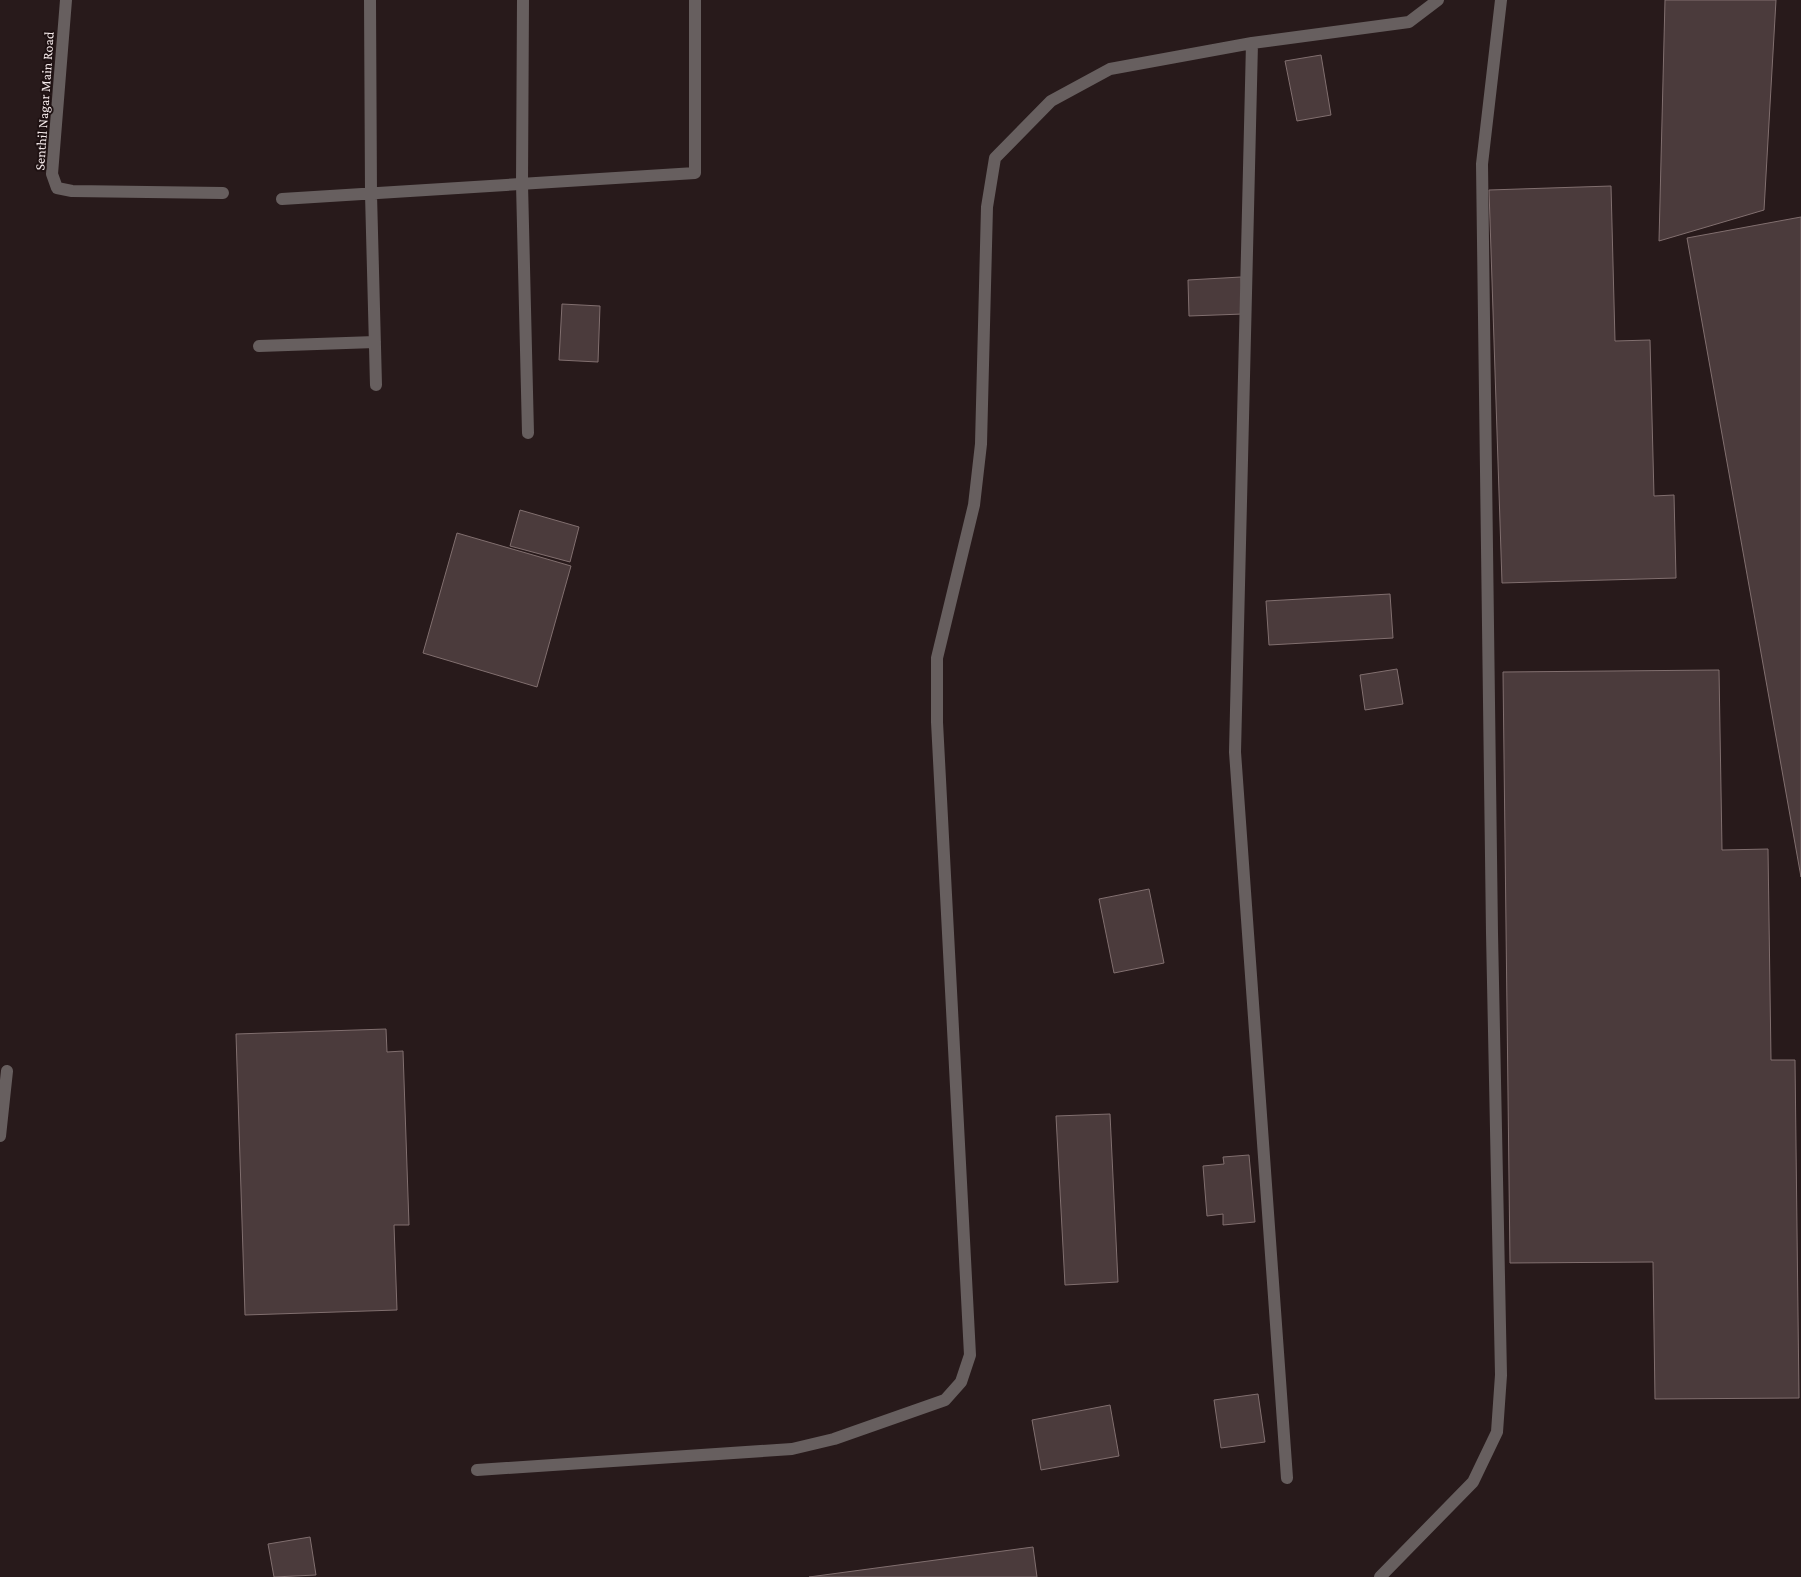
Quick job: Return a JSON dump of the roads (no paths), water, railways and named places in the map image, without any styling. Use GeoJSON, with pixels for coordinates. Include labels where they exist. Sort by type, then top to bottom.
{"type":"FeatureCollection","features":[{"type":"Feature","properties":{"kind":"street","name":"Senthil Nagar Main Road"},"geometry":{"type":"LineString","coordinates":[[66,0],[52,174],[57,188],[72,191],[223,193]]}},
{"type":"Feature","properties":{"kind":"street"},"geometry":{"type":"LineString","coordinates":[[370,0],[371,194],[376,385]]}},
{"type":"Feature","properties":{"kind":"street"},"geometry":{"type":"LineString","coordinates":[[522,0],[522,184],[528,433]]}},
{"type":"Feature","properties":{"kind":"street"},"geometry":{"type":"LineString","coordinates":[[282,200],[695,173],[695,0]]}},
{"type":"Feature","properties":{"kind":"street"},"geometry":{"type":"LineString","coordinates":[[477,1470],[792,1449],[834,1439],[945,1400],[961,1382],[970,1355],[937,722],[937,658],[974,505],[981,444],[987,207],[995,158],[1051,101],[1110,70],[1252,43],[1409,22],[1438,0]]}},
{"type":"Feature","properties":{"kind":"street"},"geometry":{"type":"LineString","coordinates":[[1380,1577],[1473,1482],[1497,1432],[1501,1375],[1492,933],[1482,164],[1501,0]]}},
{"type":"Feature","properties":{"kind":"street"},"geometry":{"type":"LineString","coordinates":[[1252,43],[1235,752],[1287,1478]]}},
{"type":"Feature","properties":{"kind":"street"},"geometry":{"type":"LineString","coordinates":[[259,346],[375,342]]}},
{"type":"Feature","properties":{"kind":"street"},"geometry":{"type":"LineString","coordinates":[[0,1136],[7,1071]]}}]}
